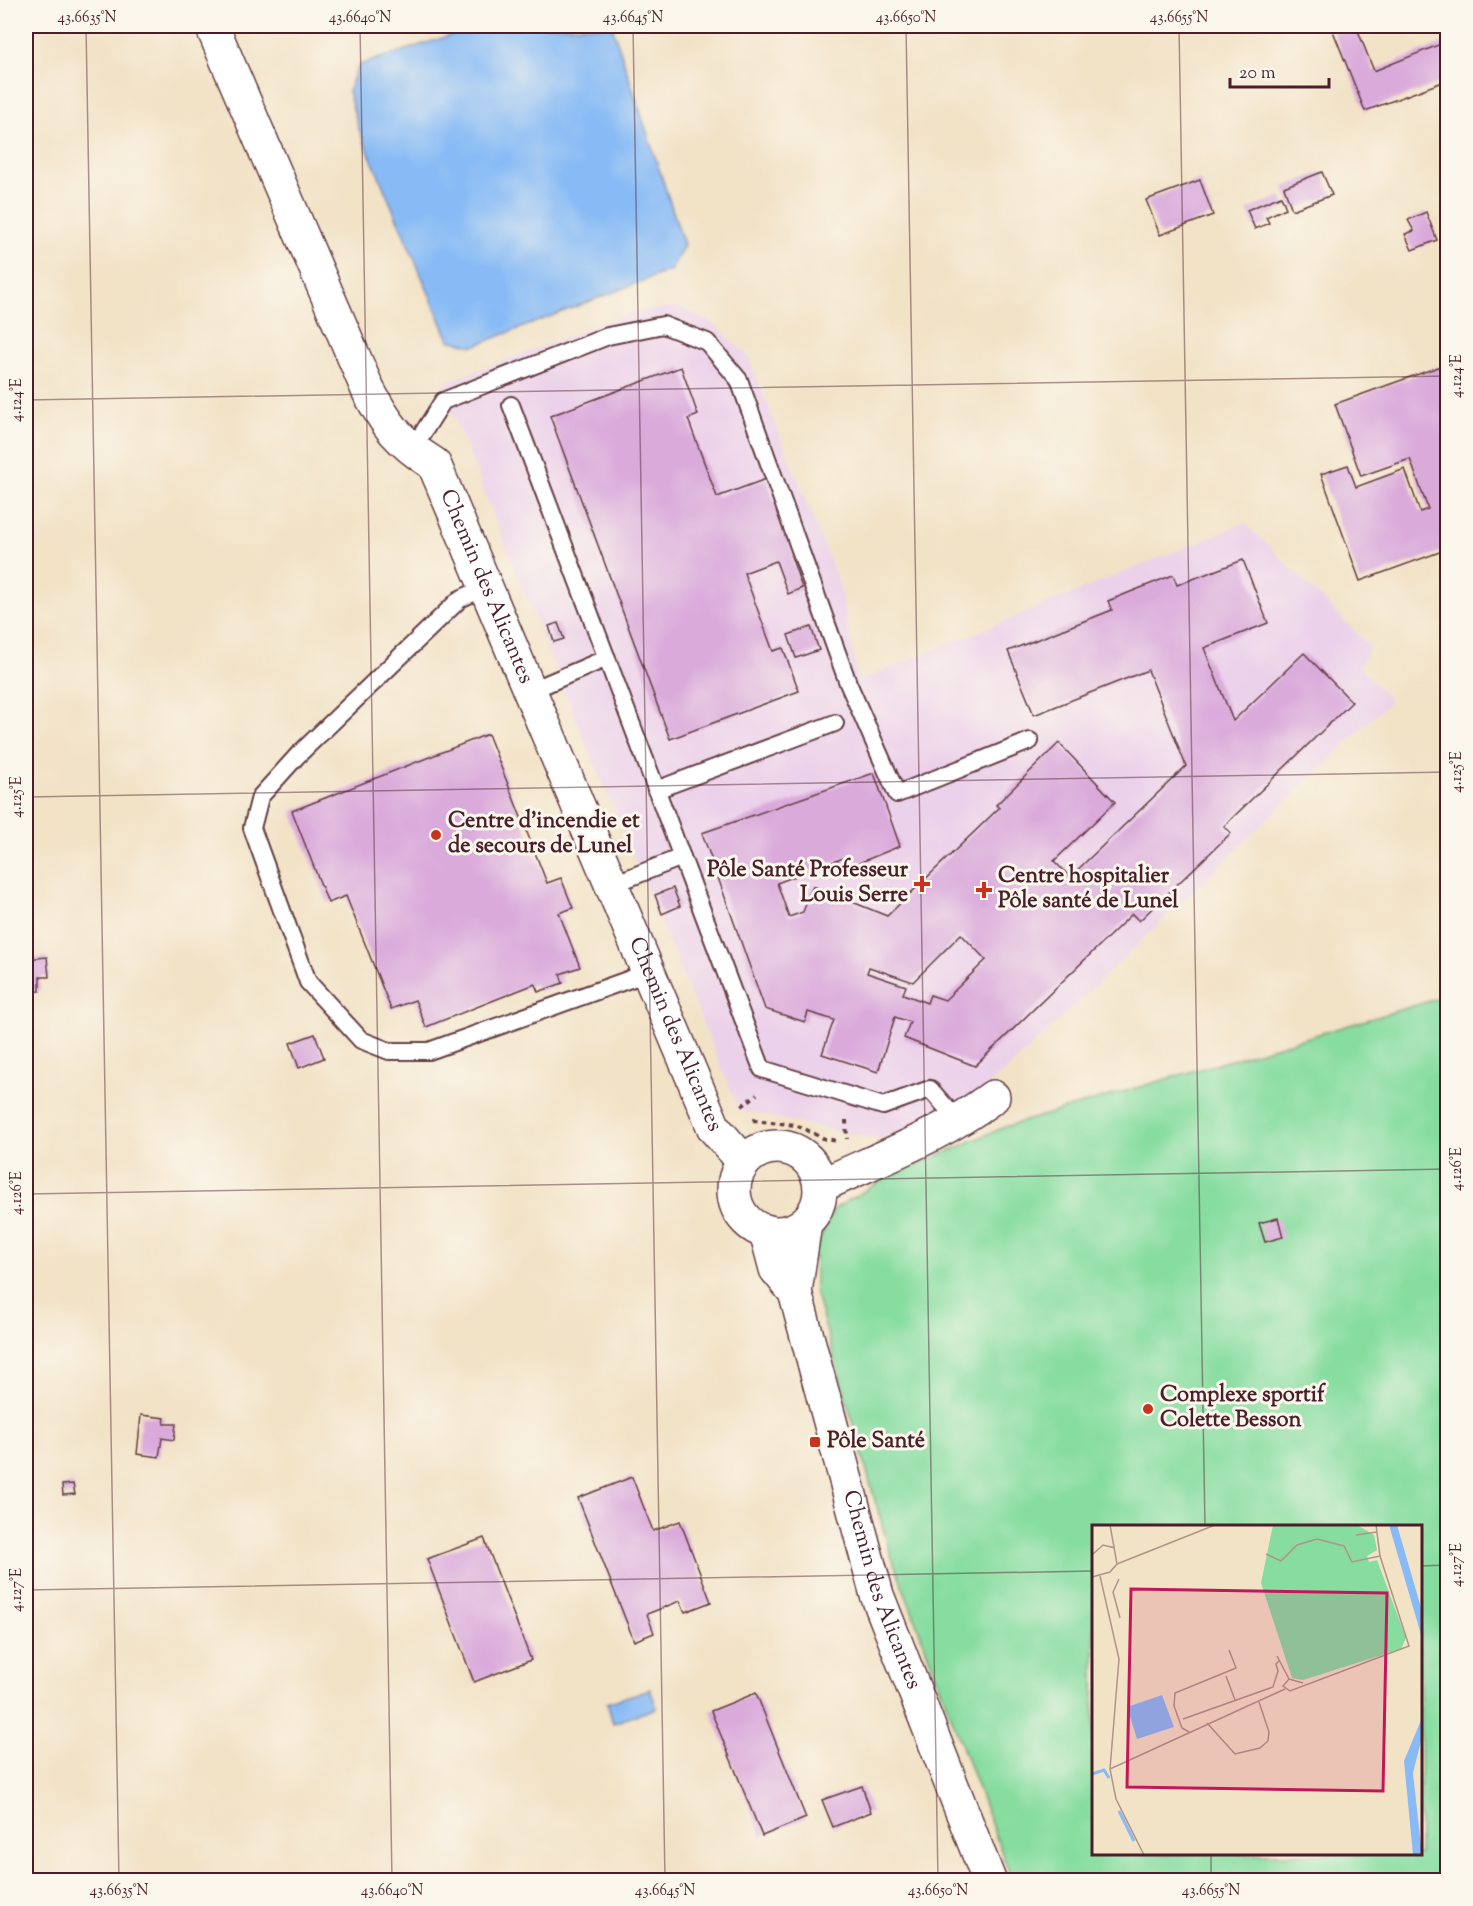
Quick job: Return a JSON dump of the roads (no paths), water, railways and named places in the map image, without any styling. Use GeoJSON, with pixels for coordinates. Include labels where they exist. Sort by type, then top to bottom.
{"type":"FeatureCollection","features":[{"type":"Feature","properties":{"kind":"street","name":"Chemin des Alicantes"},"geometry":{"type":"LineString","coordinates":[[212,26],[368,390],[386,424],[412,450],[434,464],[714,1128],[744,1162]]}},
{"type":"Feature","properties":{"kind":"street"},"geometry":{"type":"LineString","coordinates":[[820,1186],[891,1157],[959,1122],[993,1096]]}},
{"type":"Feature","properties":{"kind":"street"},"geometry":{"type":"LineString","coordinates":[[769,1147],[783,1147],[809,1160],[817,1173],[820,1186],[814,1212],[805,1223],[793,1230],[779,1233],[766,1231],[748,1220],[736,1203],[734,1188],[737,1174],[744,1162],[756,1152],[769,1147]]}},
{"type":"Feature","properties":{"kind":"street","name":"Chemin des Alicantes"},"geometry":{"type":"LineString","coordinates":[[805,1223],[795,1292],[878,1595],[989,1881]]}},
{"type":"Feature","properties":{"kind":"street","name":"Chemin des Alicantes"},"geometry":{"type":"LineString","coordinates":[[766,1231],[776,1269],[795,1292]]}},
{"type":"Feature","properties":{"kind":"lane"},"geometry":{"type":"LineString","coordinates":[[412,450],[442,401],[608,336],[663,325],[707,342],[739,380],[848,683],[897,794],[1030,741]]}},
{"type":"Feature","properties":{"kind":"lane"},"geometry":{"type":"LineString","coordinates":[[512,405],[762,1069],[883,1106],[930,1089],[959,1122]]}},
{"type":"Feature","properties":{"kind":"lane"},"geometry":{"type":"LineString","coordinates":[[486,587],[460,599],[297,756],[260,797],[252,828],[309,982],[361,1040],[389,1051],[429,1051],[647,972]]}},
{"type":"Feature","properties":{"kind":"lane"},"geometry":{"type":"LineString","coordinates":[[530,691],[607,658]]}},
{"type":"Feature","properties":{"kind":"lane"},"geometry":{"type":"LineString","coordinates":[[656,790],[835,723]]}},
{"type":"Feature","properties":{"kind":"lane"},"geometry":{"type":"LineString","coordinates":[[610,885],[682,857]]}},
{"type":"Feature","properties":{"kind":"water"},"geometry":{"type":"Polygon","coordinates":[[[479,26],[612,26],[684,245],[671,270],[474,346],[449,340],[360,132],[348,91],[359,65],[479,26]]]}},
{"type":"Feature","properties":{"kind":"water"},"geometry":{"type":"Polygon","coordinates":[[[650,1689],[657,1708],[613,1723],[607,1703],[650,1689]]]}},
{"type":"Feature","properties":{"kind":"place","name":"Centre d'incendie et de secours de Lunel"},"geometry":{"type":"Point","coordinates":[436,835]}},
{"type":"Feature","properties":{"kind":"place","name":"Pôle Santé Professeur Louis Serre"},"geometry":{"type":"Point","coordinates":[922,884]}},
{"type":"Feature","properties":{"kind":"place","name":"Centre hospitalier Pôle santé de Lunel"},"geometry":{"type":"Point","coordinates":[984,890]}},
{"type":"Feature","properties":{"kind":"place","name":"Complexe sportif Colette Besson"},"geometry":{"type":"Point","coordinates":[1148,1409]}},
{"type":"Feature","properties":{"kind":"place","name":"Pôle Santé"},"geometry":{"type":"Point","coordinates":[815,1442]}}]}
